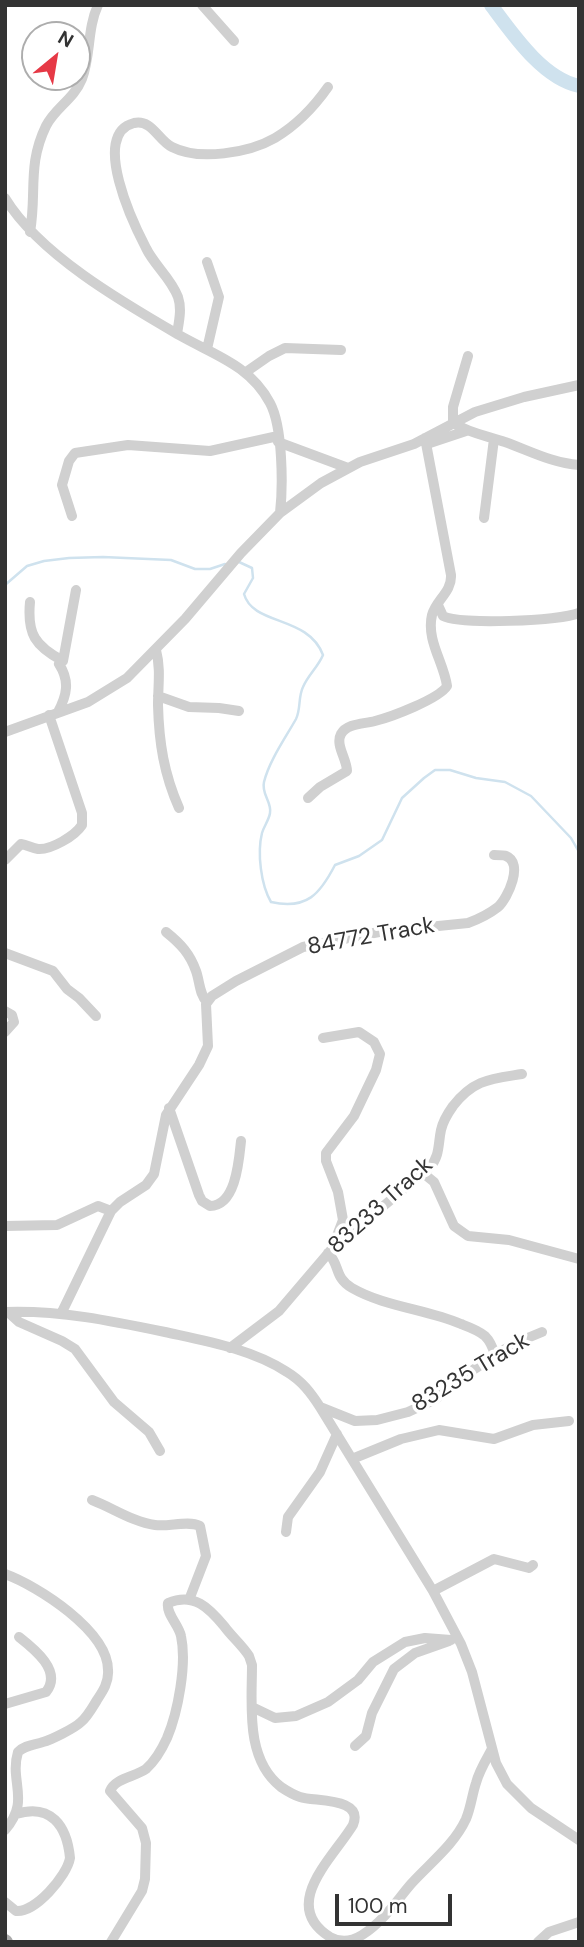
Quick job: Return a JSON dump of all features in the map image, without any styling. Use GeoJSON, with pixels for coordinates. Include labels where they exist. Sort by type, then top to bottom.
{"type":"FeatureCollection","features":[{"type":"Feature","properties":{"kind":"street"},"geometry":{"type":"LineString","coordinates":[[30,232],[32,171],[39,144],[51,117],[73,95],[82,79],[98,5]]}},
{"type":"Feature","properties":{"kind":"street"},"geometry":{"type":"LineString","coordinates":[[202,5],[234,41]]}},
{"type":"Feature","properties":{"kind":"street"},"geometry":{"type":"LineString","coordinates":[[177,334],[180,310],[177,296],[146,248],[120,184],[115,152],[122,130],[132,124],[143,123],[152,128],[160,140],[174,148],[198,155],[224,153],[263,144],[276,138],[314,105],[328,87]]}},
{"type":"Feature","properties":{"kind":"street"},"geometry":{"type":"LineString","coordinates":[[5,198],[30,232],[99,286],[246,372],[271,404],[275,415],[283,480],[279,513]]}},
{"type":"Feature","properties":{"kind":"street"},"geometry":{"type":"LineString","coordinates":[[206,349],[219,297],[207,262]]}},
{"type":"Feature","properties":{"kind":"street"},"geometry":{"type":"LineString","coordinates":[[246,372],[285,348],[341,350]]}},
{"type":"Feature","properties":{"kind":"street"},"geometry":{"type":"LineString","coordinates":[[453,423],[453,407],[468,356]]}},
{"type":"Feature","properties":{"kind":"street"},"geometry":{"type":"LineString","coordinates":[[426,441],[453,423],[493,405],[579,385]]}},
{"type":"Feature","properties":{"kind":"street"},"geometry":{"type":"LineString","coordinates":[[453,423],[466,431],[545,459],[579,465]]}},
{"type":"Feature","properties":{"kind":"street"},"geometry":{"type":"LineString","coordinates":[[5,732],[88,702],[118,685],[156,650],[279,513],[305,493],[348,468],[426,441],[466,431]]}},
{"type":"Feature","properties":{"kind":"street"},"geometry":{"type":"LineString","coordinates":[[72,516],[62,485],[71,457],[75,453],[128,445],[210,451],[278,439],[303,453],[348,468]]}},
{"type":"Feature","properties":{"kind":"street"},"geometry":{"type":"LineString","coordinates":[[484,518],[494,439]]}},
{"type":"Feature","properties":{"kind":"street"},"geometry":{"type":"LineString","coordinates":[[309,798],[320,787],[346,771],[339,744],[340,735],[345,729],[388,717],[441,694],[448,683],[432,631],[433,615],[449,589],[451,575],[426,441]]}},
{"type":"Feature","properties":{"kind":"street"},"geometry":{"type":"LineString","coordinates":[[53,713],[65,698],[65,673],[59,664],[63,661],[76,590]]}},
{"type":"Feature","properties":{"kind":"street"},"geometry":{"type":"LineString","coordinates":[[30,601],[30,624],[34,637],[46,652],[63,661]]}},
{"type":"Feature","properties":{"kind":"street"},"geometry":{"type":"LineString","coordinates":[[438,605],[443,615],[457,620],[529,621],[579,613]]}},
{"type":"Feature","properties":{"kind":"street"},"geometry":{"type":"LineString","coordinates":[[156,650],[160,669],[158,696],[162,762],[179,808]]}},
{"type":"Feature","properties":{"kind":"street"},"geometry":{"type":"LineString","coordinates":[[158,696],[189,707],[239,711]]}},
{"type":"Feature","properties":{"kind":"street"},"geometry":{"type":"LineString","coordinates":[[5,860],[21,844],[37,849],[47,848],[75,834],[82,825],[82,813],[53,713]]}},
{"type":"Feature","properties":{"kind":"street","name":"84772 Track"},"geometry":{"type":"LineString","coordinates":[[207,1002],[236,981],[303,947],[354,936],[439,924],[468,923],[480,918],[500,905],[512,881],[514,870],[510,859],[505,855],[494,855]]}},
{"type":"Feature","properties":{"kind":"street"},"geometry":{"type":"LineString","coordinates":[[61,1314],[111,1211],[146,1185],[154,1174],[163,1124],[169,1108],[199,1065],[208,1046],[207,1002],[202,997],[197,973],[189,954],[166,932]]}},
{"type":"Feature","properties":{"kind":"street"},"geometry":{"type":"LineString","coordinates":[[5,953],[53,971],[67,989],[96,1016]]}},
{"type":"Feature","properties":{"kind":"street"},"geometry":{"type":"LineString","coordinates":[[5,1011],[12,1016],[14,1022],[5,1032]]}},
{"type":"Feature","properties":{"kind":"street"},"geometry":{"type":"LineString","coordinates":[[323,1038],[359,1032],[374,1042],[380,1054],[376,1070],[354,1116],[326,1153],[343,1220],[329,1251],[340,1279],[365,1295],[475,1329],[490,1341],[495,1355]]}},
{"type":"Feature","properties":{"kind":"street","name":"83233 Track"},"geometry":{"type":"LineString","coordinates":[[230,1348],[279,1311],[329,1251],[436,1159],[442,1125],[460,1097],[484,1081],[522,1074]]}},
{"type":"Feature","properties":{"kind":"street"},"geometry":{"type":"LineString","coordinates":[[169,1108],[199,1195],[209,1206],[220,1203],[233,1185],[241,1141]]}},
{"type":"Feature","properties":{"kind":"street"},"geometry":{"type":"LineString","coordinates":[[423,1172],[434,1182],[454,1226],[468,1236],[509,1240],[579,1259]]}},
{"type":"Feature","properties":{"kind":"street"},"geometry":{"type":"LineString","coordinates":[[5,1226],[57,1225],[98,1206],[111,1211]]}},
{"type":"Feature","properties":{"kind":"street"},"geometry":{"type":"LineString","coordinates":[[7,1312],[61,1314],[150,1329],[230,1348],[288,1372],[307,1388],[433,1591],[472,1672],[500,1773],[513,1793],[540,1815],[579,1840]]}},
{"type":"Feature","properties":{"kind":"street"},"geometry":{"type":"LineString","coordinates":[[7,1312],[19,1322],[75,1349],[114,1402],[149,1432],[160,1451]]}},
{"type":"Feature","properties":{"kind":"street","name":"83235 Track"},"geometry":{"type":"LineString","coordinates":[[320,1407],[355,1421],[377,1420],[408,1412],[436,1399],[513,1344],[542,1332]]}},
{"type":"Feature","properties":{"kind":"street"},"geometry":{"type":"LineString","coordinates":[[352,1460],[401,1438],[439,1430],[477,1438],[499,1439],[533,1425],[569,1421]]}},
{"type":"Feature","properties":{"kind":"street"},"geometry":{"type":"LineString","coordinates":[[286,1532],[288,1517],[320,1472],[337,1434]]}},
{"type":"Feature","properties":{"kind":"street"},"geometry":{"type":"LineString","coordinates":[[92,1500],[142,1522],[157,1525],[193,1524],[200,1527],[206,1556],[189,1600]]}},
{"type":"Feature","properties":{"kind":"street"},"geometry":{"type":"LineString","coordinates":[[433,1591],[494,1559],[529,1568],[533,1565]]}},
{"type":"Feature","properties":{"kind":"street"},"geometry":{"type":"LineString","coordinates":[[5,1574],[39,1590],[75,1617],[99,1645],[108,1663],[106,1685],[82,1721],[46,1742],[24,1747],[18,1752],[18,1807],[5,1830]]}},
{"type":"Feature","properties":{"kind":"street"},"geometry":{"type":"LineString","coordinates":[[111,1942],[142,1891],[146,1843],[142,1828],[112,1794],[111,1788],[146,1769],[167,1737],[177,1702],[183,1647],[178,1624],[167,1605],[172,1601],[200,1602],[211,1610],[249,1656],[252,1665],[254,1737],[261,1761],[275,1781],[283,1789],[302,1798],[343,1804],[355,1815],[353,1825],[316,1880],[307,1904],[317,1927],[328,1936],[344,1941],[359,1937],[387,1915],[407,1889],[452,1841],[466,1818],[479,1773],[492,1749]]}},
{"type":"Feature","properties":{"kind":"street"},"geometry":{"type":"LineString","coordinates":[[5,1704],[46,1692],[51,1684],[50,1672],[41,1656],[19,1637]]}},
{"type":"Feature","properties":{"kind":"street"},"geometry":{"type":"LineString","coordinates":[[252,1707],[275,1718],[296,1716],[324,1705],[358,1680],[373,1662],[405,1642],[425,1638],[454,1638]]}},
{"type":"Feature","properties":{"kind":"street"},"geometry":{"type":"LineString","coordinates":[[355,1746],[366,1735],[372,1713],[394,1669],[415,1653],[454,1638]]}},
{"type":"Feature","properties":{"kind":"street"},"geometry":{"type":"LineString","coordinates":[[5,1902],[16,1911],[27,1909],[61,1881],[71,1858],[61,1828],[53,1817],[33,1811],[16,1814]]}},
{"type":"Feature","properties":{"kind":"street"},"geometry":{"type":"LineString","coordinates":[[538,1942],[549,1932],[579,1922]]}},
{"type":"Feature","properties":{"kind":"waterway"},"geometry":{"type":"LineString","coordinates":[[491,5],[518,41],[540,64],[565,81],[579,86]]}},
{"type":"Feature","properties":{"kind":"waterway"},"geometry":{"type":"LineString","coordinates":[[5,585],[27,566],[69,558],[171,560],[195,569],[210,569],[225,564]]}},
{"type":"Feature","properties":{"kind":"waterway"},"geometry":{"type":"LineString","coordinates":[[239,562],[252,568],[253,578],[244,594],[249,604],[269,617],[306,633],[316,642],[323,655],[303,687],[296,719],[264,782],[270,813],[262,833],[260,859],[262,878],[271,902],[294,904],[318,892],[335,865],[359,856],[382,840],[402,798],[435,770],[450,770],[476,778],[505,782],[531,796],[571,838],[579,852]]}}]}
